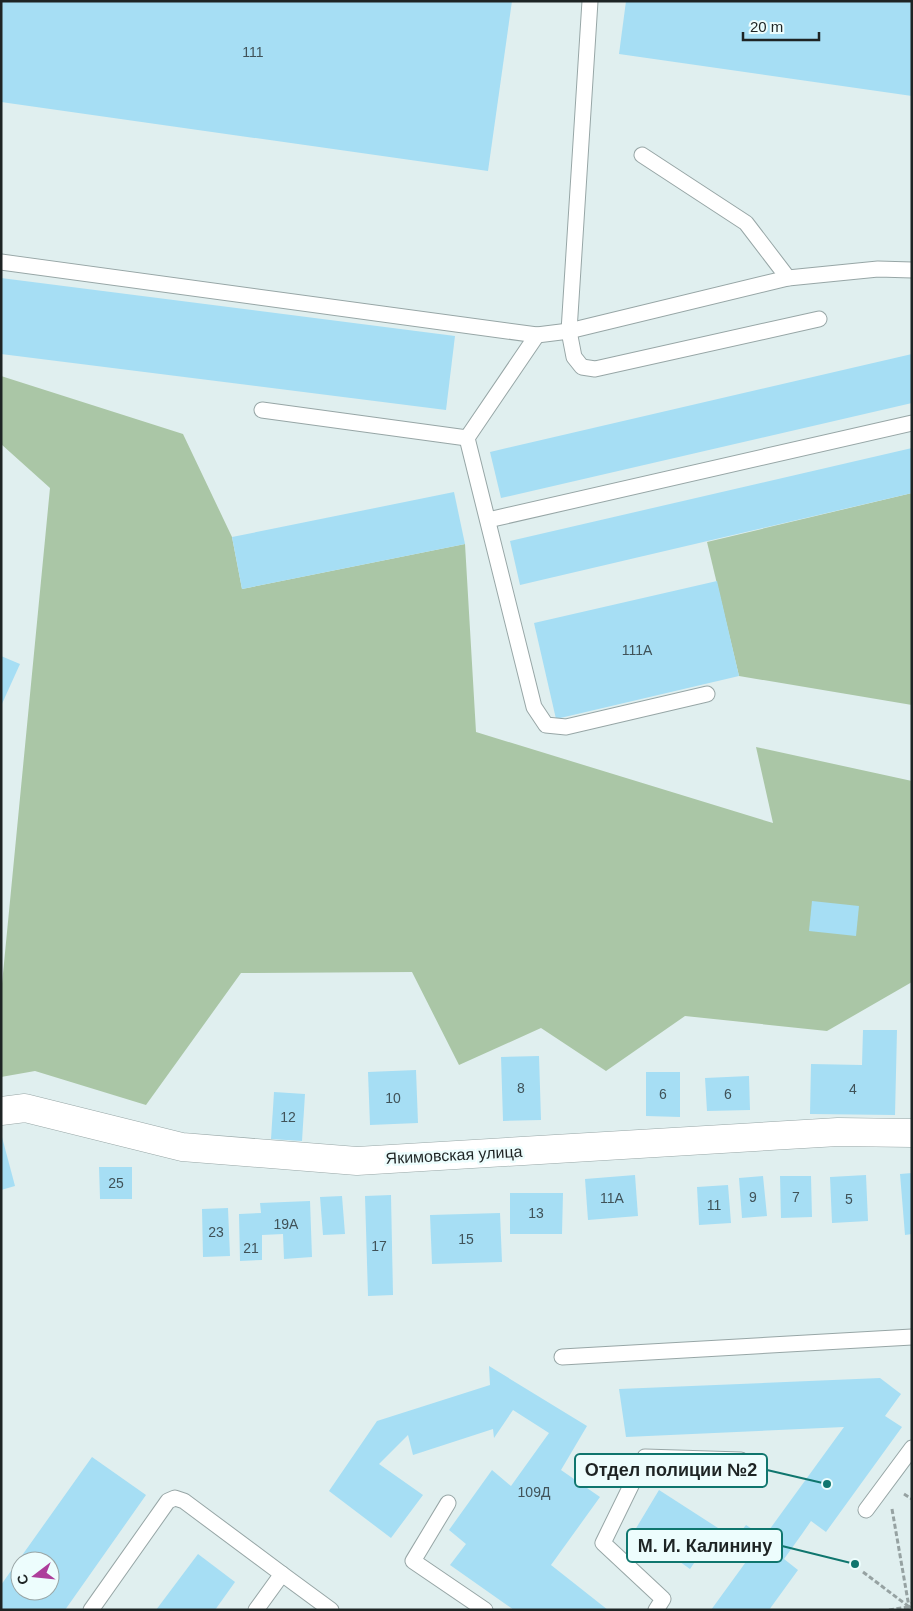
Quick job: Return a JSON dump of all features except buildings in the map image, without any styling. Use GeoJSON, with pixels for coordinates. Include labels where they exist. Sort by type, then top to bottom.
{"type":"FeatureCollection","features":[{"type":"Feature","properties":{"kind":"street","name":"Якимовская улица"},"geometry":{"type":"LineString","coordinates":[[1,1110],[25,1108],[182,1147],[358,1161],[838,1132],[912,1133]]}},
{"type":"Feature","properties":{"kind":"lane"},"geometry":{"type":"LineString","coordinates":[[590,1],[569,331],[574,357],[582,367],[595,369],[819,319]]}},
{"type":"Feature","properties":{"kind":"lane"},"geometry":{"type":"LineString","coordinates":[[642,155],[746,222],[788,278]]}},
{"type":"Feature","properties":{"kind":"lane"},"geometry":{"type":"LineString","coordinates":[[1,262],[537,335],[569,331],[788,278],[878,269],[912,270]]}},
{"type":"Feature","properties":{"kind":"lane"},"geometry":{"type":"LineString","coordinates":[[537,335],[467,438],[534,707],[546,725],[566,726],[708,694]]}},
{"type":"Feature","properties":{"kind":"lane"},"geometry":{"type":"LineString","coordinates":[[262,410],[467,438]]}},
{"type":"Feature","properties":{"kind":"lane"},"geometry":{"type":"LineString","coordinates":[[488,520],[912,423]]}},
{"type":"Feature","properties":{"kind":"lane"},"geometry":{"type":"LineString","coordinates":[[562,1357],[912,1337]]}},
{"type":"Feature","properties":{"kind":"lane"},"geometry":{"type":"LineString","coordinates":[[866,1510],[912,1448]]}},
{"type":"Feature","properties":{"kind":"lane"},"geometry":{"type":"LineString","coordinates":[[656,1610],[663,1599],[603,1543],[645,1457],[741,1460]]}},
{"type":"Feature","properties":{"kind":"lane"},"geometry":{"type":"LineString","coordinates":[[91,1610],[168,1501],[176,1498],[184,1501],[331,1610]]}},
{"type":"Feature","properties":{"kind":"lane"},"geometry":{"type":"LineString","coordinates":[[448,1503],[413,1562],[485,1610]]}},
{"type":"Feature","properties":{"kind":"lane"},"geometry":{"type":"LineString","coordinates":[[256,1610],[282,1574]]}},
{"type":"Feature","properties":{"kind":"path"},"geometry":{"type":"LineString","coordinates":[[887,1482],[908,1608]]}},
{"type":"Feature","properties":{"kind":"path"},"geometry":{"type":"LineString","coordinates":[[863,1572],[908,1608]]}},
{"type":"Feature","properties":{"kind":"path"},"geometry":{"type":"LineString","coordinates":[[889,1610],[908,1608],[912,1603]]}},
{"type":"Feature","properties":{"kind":"green space"},"geometry":{"type":"Polygon","coordinates":[[[1,376],[183,434],[232,537],[242,589],[465,544],[476,732],[773,823],[756,747],[912,781],[912,982],[827,1031],[685,1016],[606,1071],[541,1028],[459,1065],[412,972],[241,973],[146,1105],[35,1071],[1,1077],[1,994],[50,488],[1,444],[1,376]]]}},
{"type":"Feature","properties":{"kind":"green space"},"geometry":{"type":"Polygon","coordinates":[[[912,493],[912,705],[739,676],[707,542],[912,493]]]}},
{"type":"Feature","properties":{"kind":"place","name":"Отдел полиции №2"},"geometry":{"type":"Point","coordinates":[827,1484]}},
{"type":"Feature","properties":{"kind":"place","name":"М. И. Калинину"},"geometry":{"type":"Point","coordinates":[855,1564]}}]}
